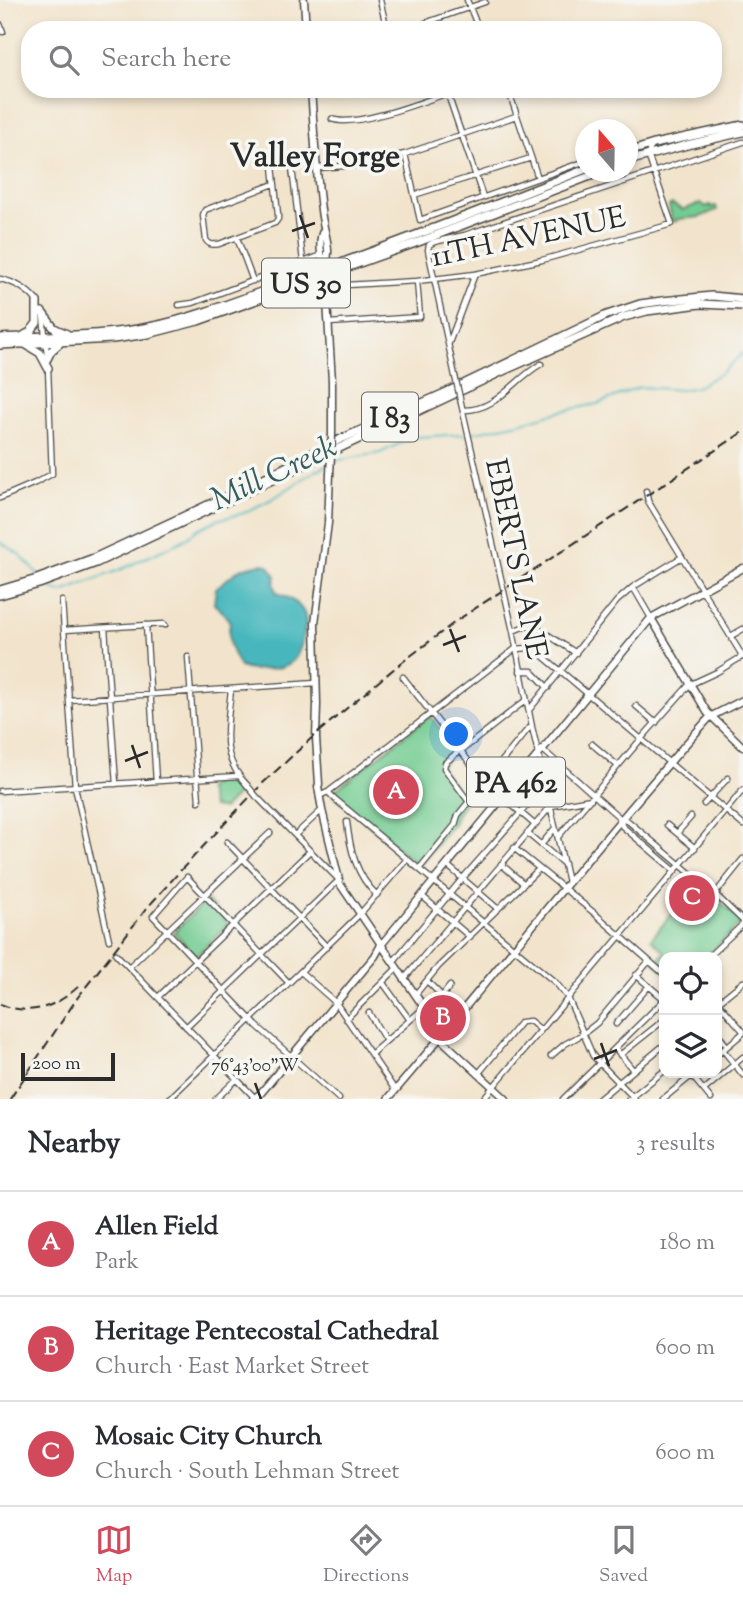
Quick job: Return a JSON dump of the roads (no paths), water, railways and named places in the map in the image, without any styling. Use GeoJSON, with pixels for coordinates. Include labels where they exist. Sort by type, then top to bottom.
{"type":"FeatureCollection","features":[{"type":"Feature","properties":{"kind":"highway"},"geometry":{"type":"LineString","coordinates":[[638,149],[743,125]]}},
{"type":"Feature","properties":{"kind":"highway"},"geometry":{"type":"LineString","coordinates":[[638,158],[743,132]]}},
{"type":"Feature","properties":{"kind":"highway","name":"US 30"},"geometry":{"type":"LineString","coordinates":[[46,339],[61,342],[113,339],[148,334],[198,321],[575,173]]}},
{"type":"Feature","properties":{"kind":"highway","name":"US 30"},"geometry":{"type":"LineString","coordinates":[[0,338],[46,339],[67,334],[112,332],[175,321],[421,241],[575,182]]}},
{"type":"Feature","properties":{"kind":"highway","name":"I 83"},"geometry":{"type":"LineString","coordinates":[[0,592],[38,582],[106,552],[607,315],[640,304],[663,301],[712,296],[743,299]]}},
{"type":"Feature","properties":{"kind":"highway"},"geometry":{"type":"LineString","coordinates":[[37,302],[37,323],[24,340],[40,353],[48,368]]}},
{"type":"Feature","properties":{"kind":"highway","name":"I 83"},"geometry":{"type":"LineString","coordinates":[[49,577],[96,563],[503,371],[624,317],[700,304],[743,306]]}},
{"type":"Feature","properties":{"kind":"highway"},"geometry":{"type":"LineString","coordinates":[[42,312],[54,328],[67,334]]}},
{"type":"Feature","properties":{"kind":"highway","name":"US 30"},"geometry":{"type":"LineString","coordinates":[[0,345],[24,340]]}},
{"type":"Feature","properties":{"kind":"highway"},"geometry":{"type":"LineString","coordinates":[[47,359],[54,347],[61,342]]}},
{"type":"Feature","properties":{"kind":"main road"},"geometry":{"type":"LineString","coordinates":[[304,0],[305,21]]}},
{"type":"Feature","properties":{"kind":"main road"},"geometry":{"type":"LineString","coordinates":[[312,98],[332,390],[327,523],[315,624],[319,796],[339,880],[444,1042],[506,1099]]}},
{"type":"Feature","properties":{"kind":"main road"},"geometry":{"type":"LineString","coordinates":[[323,231],[327,234],[328,259],[325,273]]}},
{"type":"Feature","properties":{"kind":"main road"},"geometry":{"type":"LineString","coordinates":[[743,568],[651,618],[708,715],[743,747]]}},
{"type":"Feature","properties":{"kind":"main road","name":"PA 462"},"geometry":{"type":"LineString","coordinates":[[255,1098],[651,618]]}},
{"type":"Feature","properties":{"kind":"main road"},"geometry":{"type":"LineString","coordinates":[[388,1099],[708,715],[742,701]]}},
{"type":"Feature","properties":{"kind":"street"},"geometry":{"type":"LineString","coordinates":[[380,0],[385,21]]}},
{"type":"Feature","properties":{"kind":"street"},"geometry":{"type":"LineString","coordinates":[[467,0],[475,21]]}},
{"type":"Feature","properties":{"kind":"street"},"geometry":{"type":"LineString","coordinates":[[431,21],[485,2]]}},
{"type":"Feature","properties":{"kind":"street"},"geometry":{"type":"LineString","coordinates":[[0,24],[3,32]]}},
{"type":"Feature","properties":{"kind":"street"},"geometry":{"type":"LineString","coordinates":[[332,119],[338,122],[378,116],[428,98]]}},
{"type":"Feature","properties":{"kind":"street"},"geometry":{"type":"LineString","coordinates":[[450,98],[483,197]]}},
{"type":"Feature","properties":{"kind":"street"},"geometry":{"type":"LineString","coordinates":[[511,98],[538,178]]}},
{"type":"Feature","properties":{"kind":"street"},"geometry":{"type":"LineString","coordinates":[[317,168],[356,164],[405,154],[516,116]]}},
{"type":"Feature","properties":{"kind":"street"},"geometry":{"type":"LineString","coordinates":[[654,171],[743,142]]}},
{"type":"Feature","properties":{"kind":"street"},"geometry":{"type":"LineString","coordinates":[[648,155],[654,144]]}},
{"type":"Feature","properties":{"kind":"street"},"geometry":{"type":"LineString","coordinates":[[274,184],[205,210],[203,215],[208,243],[219,244],[275,223],[278,219],[273,166],[316,151]]}},
{"type":"Feature","properties":{"kind":"street"},"geometry":{"type":"LineString","coordinates":[[405,154],[420,220],[575,165]]}},
{"type":"Feature","properties":{"kind":"street","name":"11TH AVENUE"},"geometry":{"type":"LineString","coordinates":[[327,303],[338,300],[346,285],[475,274],[542,260],[672,224],[648,155]]}},
{"type":"Feature","properties":{"kind":"street"},"geometry":{"type":"LineString","coordinates":[[414,195],[531,158]]}},
{"type":"Feature","properties":{"kind":"street"},"geometry":{"type":"LineString","coordinates":[[291,159],[303,261]]}},
{"type":"Feature","properties":{"kind":"street","name":"EBERTS LANE"},"geometry":{"type":"LineString","coordinates":[[568,882],[428,250],[429,245],[434,242],[465,235],[654,171]]}},
{"type":"Feature","properties":{"kind":"street"},"geometry":{"type":"LineString","coordinates":[[237,238],[253,281]]}},
{"type":"Feature","properties":{"kind":"street"},"geometry":{"type":"LineString","coordinates":[[179,305],[193,303],[322,255]]}},
{"type":"Feature","properties":{"kind":"street"},"geometry":{"type":"LineString","coordinates":[[448,344],[475,274]]}},
{"type":"Feature","properties":{"kind":"street"},"geometry":{"type":"LineString","coordinates":[[0,279],[20,286],[32,295],[42,312],[48,368],[52,474],[0,498]]}},
{"type":"Feature","properties":{"kind":"street"},"geometry":{"type":"LineString","coordinates":[[328,323],[420,317],[416,281]]}},
{"type":"Feature","properties":{"kind":"street"},"geometry":{"type":"LineString","coordinates":[[463,410],[491,404],[528,371],[541,364]]}},
{"type":"Feature","properties":{"kind":"street"},"geometry":{"type":"LineString","coordinates":[[558,838],[689,685],[743,656],[648,501],[646,491]]}},
{"type":"Feature","properties":{"kind":"street"},"geometry":{"type":"LineString","coordinates":[[529,710],[617,601],[633,587],[682,557]]}},
{"type":"Feature","properties":{"kind":"street"},"geometry":{"type":"LineString","coordinates":[[633,587],[651,618]]}},
{"type":"Feature","properties":{"kind":"street"},"geometry":{"type":"LineString","coordinates":[[62,601],[75,787],[109,940]]}},
{"type":"Feature","properties":{"kind":"street"},"geometry":{"type":"LineString","coordinates":[[146,625],[156,782]]}},
{"type":"Feature","properties":{"kind":"street"},"geometry":{"type":"LineString","coordinates":[[64,630],[165,625]]}},
{"type":"Feature","properties":{"kind":"street"},"geometry":{"type":"LineString","coordinates":[[513,631],[525,626],[539,629],[576,653]]}},
{"type":"Feature","properties":{"kind":"street"},"geometry":{"type":"LineString","coordinates":[[106,628],[116,784]]}},
{"type":"Feature","properties":{"kind":"street"},"geometry":{"type":"LineString","coordinates":[[731,636],[743,629]]}},
{"type":"Feature","properties":{"kind":"street"},"geometry":{"type":"LineString","coordinates":[[319,796],[328,792],[515,649],[529,648],[537,651],[589,694],[743,825]]}},
{"type":"Feature","properties":{"kind":"street"},"geometry":{"type":"LineString","coordinates":[[188,657],[198,801]]}},
{"type":"Feature","properties":{"kind":"street"},"geometry":{"type":"LineString","coordinates":[[520,671],[532,671],[548,688]]}},
{"type":"Feature","properties":{"kind":"street"},"geometry":{"type":"LineString","coordinates":[[403,677],[485,782],[535,825]]}},
{"type":"Feature","properties":{"kind":"street"},"geometry":{"type":"LineString","coordinates":[[69,700],[317,683]]}},
{"type":"Feature","properties":{"kind":"street"},"geometry":{"type":"LineString","coordinates":[[186,1027],[339,880],[256,796],[238,776],[230,762],[227,749],[231,689]]}},
{"type":"Feature","properties":{"kind":"street"},"geometry":{"type":"LineString","coordinates":[[469,802],[444,768],[445,763],[527,700]]}},
{"type":"Feature","properties":{"kind":"street"},"geometry":{"type":"LineString","coordinates":[[636,706],[656,723]]}},
{"type":"Feature","properties":{"kind":"street"},"geometry":{"type":"LineString","coordinates":[[419,869],[455,825],[458,815],[532,727]]}},
{"type":"Feature","properties":{"kind":"street"},"geometry":{"type":"LineString","coordinates":[[592,744],[618,766]]}},
{"type":"Feature","properties":{"kind":"street"},"geometry":{"type":"LineString","coordinates":[[541,752],[592,797],[621,819],[628,821],[715,894],[743,922],[713,952]]}},
{"type":"Feature","properties":{"kind":"street"},"geometry":{"type":"LineString","coordinates":[[0,791],[238,776]]}},
{"type":"Feature","properties":{"kind":"street"},"geometry":{"type":"LineString","coordinates":[[704,804],[728,778]]}},
{"type":"Feature","properties":{"kind":"street"},"geometry":{"type":"LineString","coordinates":[[346,1019],[383,983],[462,879],[546,784]]}},
{"type":"Feature","properties":{"kind":"street"},"geometry":{"type":"LineString","coordinates":[[483,1099],[743,790]]}},
{"type":"Feature","properties":{"kind":"street"},"geometry":{"type":"LineString","coordinates":[[328,792],[556,982],[568,998],[589,1048],[632,1098],[659,1075]]}},
{"type":"Feature","properties":{"kind":"street"},"geometry":{"type":"LineString","coordinates":[[404,979],[551,806],[592,797]]}},
{"type":"Feature","properties":{"kind":"street"},"geometry":{"type":"LineString","coordinates":[[295,835],[322,810]]}},
{"type":"Feature","properties":{"kind":"street"},"geometry":{"type":"LineString","coordinates":[[677,833],[691,817]]}},
{"type":"Feature","properties":{"kind":"street"},"geometry":{"type":"LineString","coordinates":[[621,819],[622,826],[675,871]]}},
{"type":"Feature","properties":{"kind":"street"},"geometry":{"type":"LineString","coordinates":[[347,822],[355,862],[366,884],[377,895]]}},
{"type":"Feature","properties":{"kind":"street"},"geometry":{"type":"LineString","coordinates":[[667,825],[695,848]]}},
{"type":"Feature","properties":{"kind":"street"},"geometry":{"type":"LineString","coordinates":[[541,845],[555,828]]}},
{"type":"Feature","properties":{"kind":"street"},"geometry":{"type":"LineString","coordinates":[[129,967],[270,833]]}},
{"type":"Feature","properties":{"kind":"street"},"geometry":{"type":"LineString","coordinates":[[527,833],[564,864]]}},
{"type":"Feature","properties":{"kind":"street"},"geometry":{"type":"LineString","coordinates":[[227,842],[327,947]]}},
{"type":"Feature","properties":{"kind":"street"},"geometry":{"type":"LineString","coordinates":[[514,848],[659,970]]}},
{"type":"Feature","properties":{"kind":"street"},"geometry":{"type":"LineString","coordinates":[[158,997],[310,851]]}},
{"type":"Feature","properties":{"kind":"street"},"geometry":{"type":"LineString","coordinates":[[169,1099],[360,914],[407,859]]}},
{"type":"Feature","properties":{"kind":"street"},"geometry":{"type":"LineString","coordinates":[[715,894],[743,859]]}},
{"type":"Feature","properties":{"kind":"street"},"geometry":{"type":"LineString","coordinates":[[501,864],[524,884]]}},
{"type":"Feature","properties":{"kind":"street"},"geometry":{"type":"LineString","coordinates":[[447,866],[498,909]]}},
{"type":"Feature","properties":{"kind":"street"},"geometry":{"type":"LineString","coordinates":[[415,995],[439,967],[539,869]]}},
{"type":"Feature","properties":{"kind":"street"},"geometry":{"type":"LineString","coordinates":[[289,983],[187,877],[153,916],[251,1020],[339,1099]]}},
{"type":"Feature","properties":{"kind":"street"},"geometry":{"type":"LineString","coordinates":[[422,896],[470,937]]}},
{"type":"Feature","properties":{"kind":"street"},"geometry":{"type":"LineString","coordinates":[[116,954],[255,1098]]}},
{"type":"Feature","properties":{"kind":"street"},"geometry":{"type":"LineString","coordinates":[[551,1056],[597,1023],[649,961]]}},
{"type":"Feature","properties":{"kind":"street"},"geometry":{"type":"LineString","coordinates":[[301,972],[335,1001],[395,1091]]}},
{"type":"Feature","properties":{"kind":"street"},"geometry":{"type":"LineString","coordinates":[[636,975],[659,995]]}},
{"type":"Feature","properties":{"kind":"street"},"geometry":{"type":"LineString","coordinates":[[427,981],[442,996]]}},
{"type":"Feature","properties":{"kind":"street"},"geometry":{"type":"LineString","coordinates":[[722,998],[743,982]]}},
{"type":"Feature","properties":{"kind":"street"},"geometry":{"type":"LineString","coordinates":[[383,983],[410,1020]]}},
{"type":"Feature","properties":{"kind":"street"},"geometry":{"type":"LineString","coordinates":[[371,1054],[410,1020],[426,1011],[450,986]]}},
{"type":"Feature","properties":{"kind":"street"},"geometry":{"type":"LineString","coordinates":[[616,1024],[649,986]]}},
{"type":"Feature","properties":{"kind":"street"},"geometry":{"type":"LineString","coordinates":[[565,1098],[659,1004]]}},
{"type":"Feature","properties":{"kind":"street"},"geometry":{"type":"LineString","coordinates":[[722,1008],[743,1032],[722,1051]]}},
{"type":"Feature","properties":{"kind":"street"},"geometry":{"type":"LineString","coordinates":[[369,1013],[386,1041]]}},
{"type":"Feature","properties":{"kind":"street"},"geometry":{"type":"LineString","coordinates":[[478,1074],[521,1022],[530,1021],[541,1030]]}},
{"type":"Feature","properties":{"kind":"street"},"geometry":{"type":"LineString","coordinates":[[620,1055],[659,1024]]}},
{"type":"Feature","properties":{"kind":"street"},"geometry":{"type":"LineString","coordinates":[[722,1042],[734,1065],[743,1075]]}},
{"type":"Feature","properties":{"kind":"street"},"geometry":{"type":"LineString","coordinates":[[615,1048],[633,1070]]}},
{"type":"Feature","properties":{"kind":"street"},"geometry":{"type":"LineString","coordinates":[[599,1099],[659,1049]]}},
{"type":"Feature","properties":{"kind":"street"},"geometry":{"type":"LineString","coordinates":[[699,1099],[743,1057]]}},
{"type":"Feature","properties":{"kind":"street"},"geometry":{"type":"LineString","coordinates":[[663,1099],[688,1078]]}},
{"type":"Feature","properties":{"kind":"street"},"geometry":{"type":"LineString","coordinates":[[696,1078],[712,1099]]}},
{"type":"Feature","properties":{"kind":"street"},"geometry":{"type":"LineString","coordinates":[[216,1099],[237,1079]]}},
{"type":"Feature","properties":{"kind":"water"},"geometry":{"type":"Polygon","coordinates":[[[268,565],[276,576],[276,592],[301,608],[306,624],[299,652],[292,662],[282,667],[251,670],[240,667],[230,646],[230,622],[214,604],[216,588],[240,569],[268,565]]]}},
{"type":"Feature","properties":{"kind":"waterway","name":"Mill Creek"},"geometry":{"type":"LineString","coordinates":[[471,433],[597,404],[640,387],[681,390],[697,387],[721,373],[743,353]]}},
{"type":"Feature","properties":{"kind":"waterway","name":"Mill Creek"},"geometry":{"type":"LineString","coordinates":[[333,463],[380,453],[417,437],[466,434]]}},
{"type":"Feature","properties":{"kind":"waterway","name":"Mill Creek"},"geometry":{"type":"LineString","coordinates":[[48,584],[54,590],[62,592],[122,569],[184,540],[198,529],[217,520],[244,513],[272,499],[327,465]]}},
{"type":"Feature","properties":{"kind":"waterway","name":"Mill Creek"},"geometry":{"type":"LineString","coordinates":[[0,542],[19,554],[39,575]]}},
{"type":"Feature","properties":{"kind":"railway"},"geometry":{"type":"LineString","coordinates":[[10,1099],[78,997],[147,908],[263,783],[316,734],[459,619],[743,432]]}},
{"type":"Feature","properties":{"kind":"railway"},"geometry":{"type":"LineString","coordinates":[[0,1004],[22,1010],[43,1008],[62,999],[80,985]]}},
{"type":"Feature","properties":{"kind":"place","name":"Allen Field"},"geometry":{"type":"Point","coordinates":[396,792]}},
{"type":"Feature","properties":{"kind":"place","name":"Mosaic City Church"},"geometry":{"type":"Point","coordinates":[692,898]}},
{"type":"Feature","properties":{"kind":"place","name":"Heritage Pentecostal Cathedral"},"geometry":{"type":"Point","coordinates":[443,1018]}},
{"type":"Feature","properties":{"kind":"district","name":"Valley Forge"},"geometry":{"type":"Point","coordinates":[315,155]}}]}
